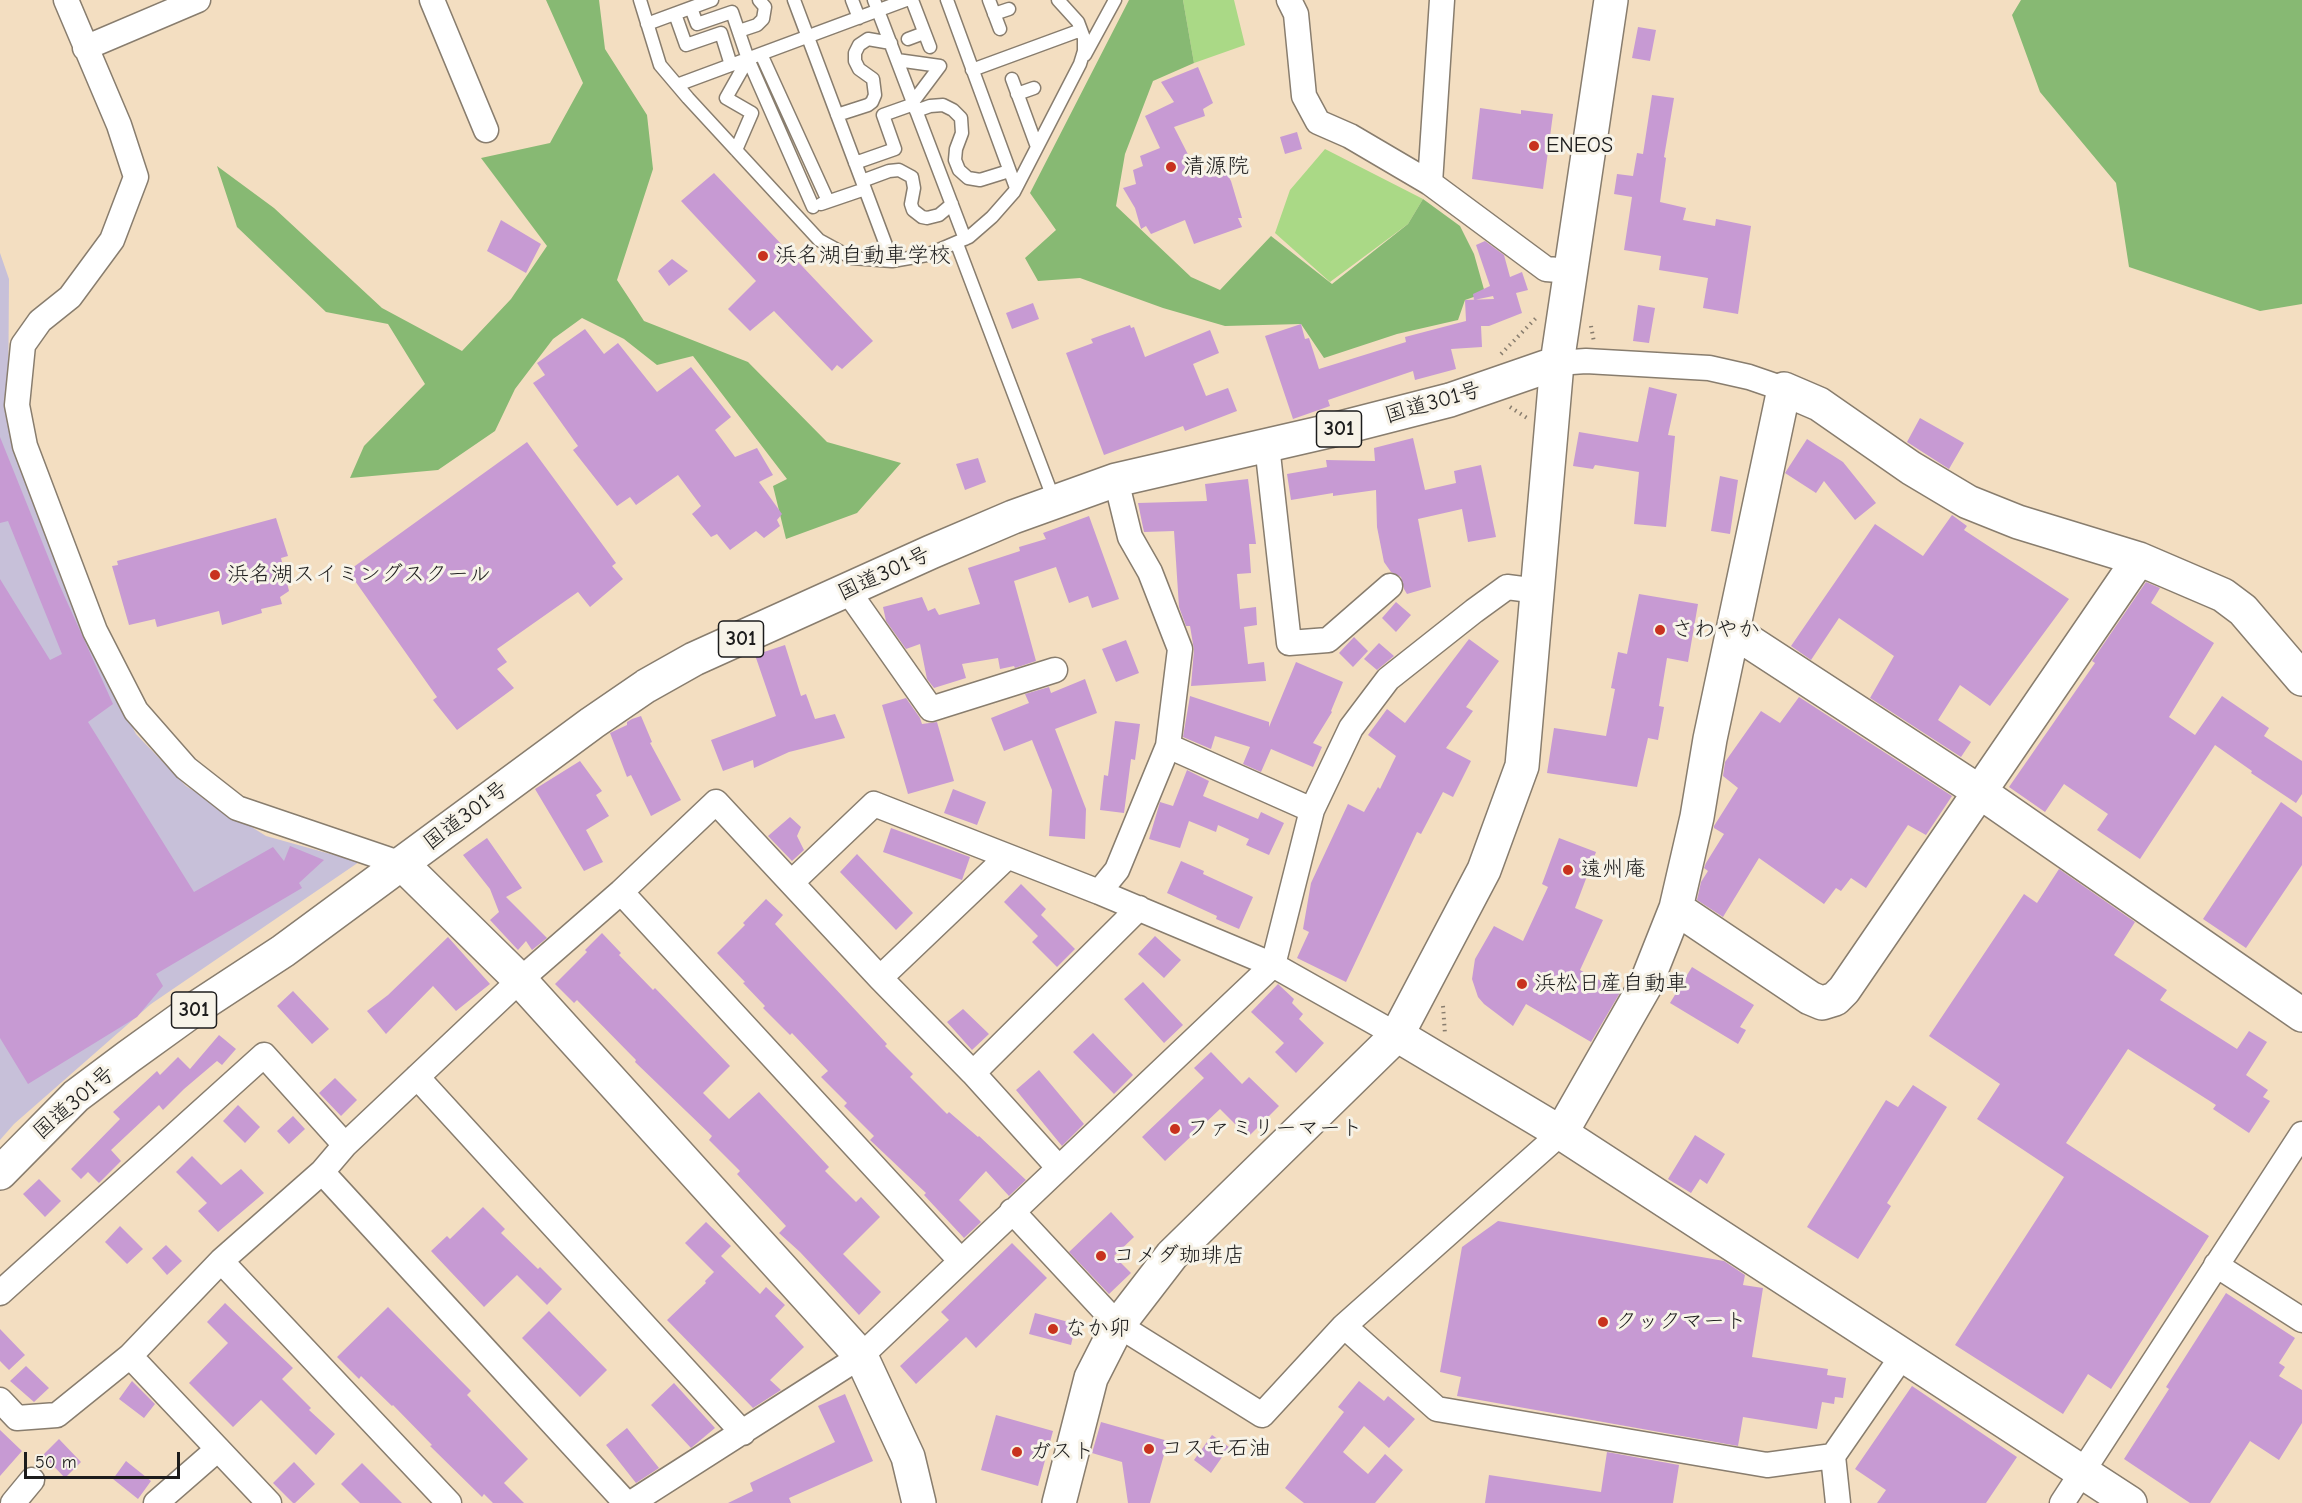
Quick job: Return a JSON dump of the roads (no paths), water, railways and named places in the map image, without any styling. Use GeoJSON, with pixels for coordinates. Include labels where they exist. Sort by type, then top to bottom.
{"type":"FeatureCollection","features":[{"type":"Feature","properties":{"kind":"main road"},"geometry":{"type":"LineString","coordinates":[[1059,1503],[1091,1378],[1118,1325],[1172,1255],[1397,1035],[1484,870],[1516,786],[1525,743],[1557,363],[1611,0]]}},
{"type":"Feature","properties":{"kind":"main road","name":"国道301号"},"geometry":{"type":"LineString","coordinates":[[0,1173],[76,1096],[196,1008],[283,951],[592,723],[646,686],[694,659],[931,552],[1116,480],[1329,431],[1450,400],[1557,363]]}},
{"type":"Feature","properties":{"kind":"main road"},"geometry":{"type":"LineString","coordinates":[[1561,1133],[1645,986],[1676,908],[1697,817],[1710,739],[1784,389],[1819,404],[1911,468],[1968,502],[2018,522],[2139,559],[2223,595],[2236,605],[2302,679]]}},
{"type":"Feature","properties":{"kind":"main road"},"geometry":{"type":"LineString","coordinates":[[1676,908],[1810,998],[1822,1003],[1835,999],[1844,990],[2139,559]]}},
{"type":"Feature","properties":{"kind":"main road"},"geometry":{"type":"LineString","coordinates":[[1733,631],[1980,792],[2302,1015]]}},
{"type":"Feature","properties":{"kind":"main road"},"geometry":{"type":"LineString","coordinates":[[402,864],[520,980],[861,1356],[908,1457],[919,1503]]}},
{"type":"Feature","properties":{"kind":"main road"},"geometry":{"type":"LineString","coordinates":[[1397,1035],[1561,1133],[2130,1503]]}},
{"type":"Feature","properties":{"kind":"street"},"geometry":{"type":"LineString","coordinates":[[66,0],[119,125],[136,177],[112,240],[70,297],[40,321],[23,345],[17,405],[26,446],[95,631],[136,711],[186,768],[237,808],[402,864]]}},
{"type":"Feature","properties":{"kind":"street"},"geometry":{"type":"LineString","coordinates":[[85,48],[198,0]]}},
{"type":"Feature","properties":{"kind":"street"},"geometry":{"type":"LineString","coordinates":[[432,0],[486,130]]}},
{"type":"Feature","properties":{"kind":"street"},"geometry":{"type":"LineString","coordinates":[[1289,0],[1296,14],[1304,96],[1317,122],[1350,136],[1430,183],[1546,269],[1571,271]]}},
{"type":"Feature","properties":{"kind":"street"},"geometry":{"type":"LineString","coordinates":[[1430,183],[1442,0]]}},
{"type":"Feature","properties":{"kind":"street"},"geometry":{"type":"LineString","coordinates":[[1557,363],[1586,361],[1709,368],[1749,377],[1784,389]]}},
{"type":"Feature","properties":{"kind":"street"},"geometry":{"type":"LineString","coordinates":[[1267,445],[1289,643],[1329,640],[1390,586]]}},
{"type":"Feature","properties":{"kind":"street"},"geometry":{"type":"LineString","coordinates":[[1098,892],[1117,870],[1168,746],[1180,649],[1150,572],[1130,537],[1116,480]]}},
{"type":"Feature","properties":{"kind":"street"},"geometry":{"type":"LineString","coordinates":[[631,1503],[743,1434],[861,1356],[1273,965],[1312,810],[1351,728],[1388,679],[1507,587],[1538,591]]}},
{"type":"Feature","properties":{"kind":"street"},"geometry":{"type":"LineString","coordinates":[[848,591],[931,709],[1055,670]]}},
{"type":"Feature","properties":{"kind":"street"},"geometry":{"type":"LineString","coordinates":[[1168,746],[1312,810]]}},
{"type":"Feature","properties":{"kind":"street"},"geometry":{"type":"LineString","coordinates":[[0,1400],[17,1418],[57,1415],[130,1356],[221,1261],[321,1172],[345,1146],[520,980],[621,892],[716,802],[880,978],[973,1073],[1058,1167]]}},
{"type":"Feature","properties":{"kind":"street"},"geometry":{"type":"LineString","coordinates":[[792,882],[874,804],[1139,908],[1273,965],[1397,1035]]}},
{"type":"Feature","properties":{"kind":"street"},"geometry":{"type":"LineString","coordinates":[[880,978],[1007,857]]}},
{"type":"Feature","properties":{"kind":"street"},"geometry":{"type":"LineString","coordinates":[[621,892],[961,1261]]}},
{"type":"Feature","properties":{"kind":"street"},"geometry":{"type":"LineString","coordinates":[[973,1073],[1139,908]]}},
{"type":"Feature","properties":{"kind":"street"},"geometry":{"type":"LineString","coordinates":[[0,1293],[264,1054],[345,1146]]}},
{"type":"Feature","properties":{"kind":"street"},"geometry":{"type":"LineString","coordinates":[[417,1077],[743,1434]]}},
{"type":"Feature","properties":{"kind":"street"},"geometry":{"type":"LineString","coordinates":[[1012,1211],[1118,1325],[1262,1415],[1344,1326],[1561,1133]]}},
{"type":"Feature","properties":{"kind":"street"},"geometry":{"type":"LineString","coordinates":[[2062,1503],[2302,1134]]}},
{"type":"Feature","properties":{"kind":"street"},"geometry":{"type":"LineString","coordinates":[[321,1172],[626,1503]]}},
{"type":"Feature","properties":{"kind":"street"},"geometry":{"type":"LineString","coordinates":[[221,1261],[449,1503]]}},
{"type":"Feature","properties":{"kind":"street"},"geometry":{"type":"LineString","coordinates":[[2216,1265],[2302,1320]]}},
{"type":"Feature","properties":{"kind":"street"},"geometry":{"type":"LineString","coordinates":[[1344,1326],[1437,1409],[1767,1465],[1833,1456]]}},
{"type":"Feature","properties":{"kind":"street"},"geometry":{"type":"LineString","coordinates":[[1838,1503],[1833,1456],[1903,1355]]}},
{"type":"Feature","properties":{"kind":"street"},"geometry":{"type":"LineString","coordinates":[[130,1356],[269,1503]]}},
{"type":"Feature","properties":{"kind":"street"},"geometry":{"type":"LineString","coordinates":[[156,1503],[218,1449]]}},
{"type":"Feature","properties":{"kind":"street"},"geometry":{"type":"LineString","coordinates":[[13,1503],[32,1480]]}},
{"type":"Feature","properties":{"kind":"lane"},"geometry":{"type":"LineString","coordinates":[[640,0],[660,65],[819,240],[852,258],[892,261],[927,255],[961,241],[1005,204],[1016,188],[1115,0]]}},
{"type":"Feature","properties":{"kind":"lane"},"geometry":{"type":"LineString","coordinates":[[647,24],[711,0]]}},
{"type":"Feature","properties":{"kind":"lane"},"geometry":{"type":"LineString","coordinates":[[739,31],[757,25],[763,20],[765,7],[759,0]]}},
{"type":"Feature","properties":{"kind":"lane"},"geometry":{"type":"LineString","coordinates":[[794,0],[892,261]]}},
{"type":"Feature","properties":{"kind":"lane"},"geometry":{"type":"LineString","coordinates":[[852,0],[859,18]]}},
{"type":"Feature","properties":{"kind":"lane"},"geometry":{"type":"LineString","coordinates":[[677,85],[859,18],[876,5],[906,0]]}},
{"type":"Feature","properties":{"kind":"lane"},"geometry":{"type":"LineString","coordinates":[[912,0],[930,47]]}},
{"type":"Feature","properties":{"kind":"lane"},"geometry":{"type":"LineString","coordinates":[[947,0],[1016,188]]}},
{"type":"Feature","properties":{"kind":"lane"},"geometry":{"type":"LineString","coordinates":[[989,0],[1000,29]]}},
{"type":"Feature","properties":{"kind":"lane"},"geometry":{"type":"LineString","coordinates":[[1058,0],[1078,22],[1084,38],[1084,51],[1080,63]]}},
{"type":"Feature","properties":{"kind":"lane"},"geometry":{"type":"LineString","coordinates":[[876,5],[952,204],[961,241],[1055,502]]}},
{"type":"Feature","properties":{"kind":"lane"},"geometry":{"type":"LineString","coordinates":[[691,8],[697,24],[732,12],[748,59],[813,207]]}},
{"type":"Feature","properties":{"kind":"lane"},"geometry":{"type":"LineString","coordinates":[[994,14],[1009,9]]}},
{"type":"Feature","properties":{"kind":"lane"},"geometry":{"type":"LineString","coordinates":[[675,14],[686,45],[721,33],[731,65]]}},
{"type":"Feature","properties":{"kind":"lane"},"geometry":{"type":"LineString","coordinates":[[972,70],[1081,30]]}},
{"type":"Feature","properties":{"kind":"lane"},"geometry":{"type":"LineString","coordinates":[[908,39],[924,33]]}},
{"type":"Feature","properties":{"kind":"lane"},"geometry":{"type":"LineString","coordinates":[[837,116],[868,105],[875,95],[873,79],[859,69],[855,61],[855,53],[859,45],[868,39],[891,43]]}},
{"type":"Feature","properties":{"kind":"lane"},"geometry":{"type":"LineString","coordinates":[[761,54],[828,201]]}},
{"type":"Feature","properties":{"kind":"lane"},"geometry":{"type":"LineString","coordinates":[[736,150],[752,113],[726,98],[748,59]]}},
{"type":"Feature","properties":{"kind":"lane"},"geometry":{"type":"LineString","coordinates":[[897,60],[940,66],[914,106]]}},
{"type":"Feature","properties":{"kind":"lane"},"geometry":{"type":"LineString","coordinates":[[1012,79],[1037,147]]}},
{"type":"Feature","properties":{"kind":"lane"},"geometry":{"type":"LineString","coordinates":[[1017,94],[1034,88]]}},
{"type":"Feature","properties":{"kind":"lane"},"geometry":{"type":"LineString","coordinates":[[855,163],[895,149],[882,114],[914,106],[943,105],[961,118],[962,133],[955,160],[959,170],[968,178],[980,180],[1009,171]]}},
{"type":"Feature","properties":{"kind":"lane"},"geometry":{"type":"LineString","coordinates":[[794,213],[828,201],[889,171],[900,170],[912,177],[914,188],[911,204],[913,210],[922,217],[933,218],[952,204]]}},
{"type":"Feature","properties":{"kind":"place","name":"ENEOS"},"geometry":{"type":"Point","coordinates":[1534,146]}},
{"type":"Feature","properties":{"kind":"place","name":"清源院"},"geometry":{"type":"Point","coordinates":[1171,167]}},
{"type":"Feature","properties":{"kind":"place","name":"浜名湖自動車学校"},"geometry":{"type":"Point","coordinates":[763,256]}},
{"type":"Feature","properties":{"kind":"place","name":"浜名湖スイミングスクール"},"geometry":{"type":"Point","coordinates":[215,575]}},
{"type":"Feature","properties":{"kind":"place","name":"さわやか"},"geometry":{"type":"Point","coordinates":[1660,630]}},
{"type":"Feature","properties":{"kind":"place","name":"遠州庵"},"geometry":{"type":"Point","coordinates":[1568,870]}},
{"type":"Feature","properties":{"kind":"place","name":"浜松日産自動車"},"geometry":{"type":"Point","coordinates":[1522,984]}},
{"type":"Feature","properties":{"kind":"place","name":"ファミリーマート"},"geometry":{"type":"Point","coordinates":[1175,1129]}},
{"type":"Feature","properties":{"kind":"place","name":"コメダ珈琲店"},"geometry":{"type":"Point","coordinates":[1101,1256]}},
{"type":"Feature","properties":{"kind":"place","name":"クックマート"},"geometry":{"type":"Point","coordinates":[1603,1322]}},
{"type":"Feature","properties":{"kind":"place","name":"なか卯"},"geometry":{"type":"Point","coordinates":[1053,1329]}},
{"type":"Feature","properties":{"kind":"place","name":"コスモ石油"},"geometry":{"type":"Point","coordinates":[1149,1449]}},
{"type":"Feature","properties":{"kind":"place","name":"ガスト"},"geometry":{"type":"Point","coordinates":[1017,1452]}}]}
